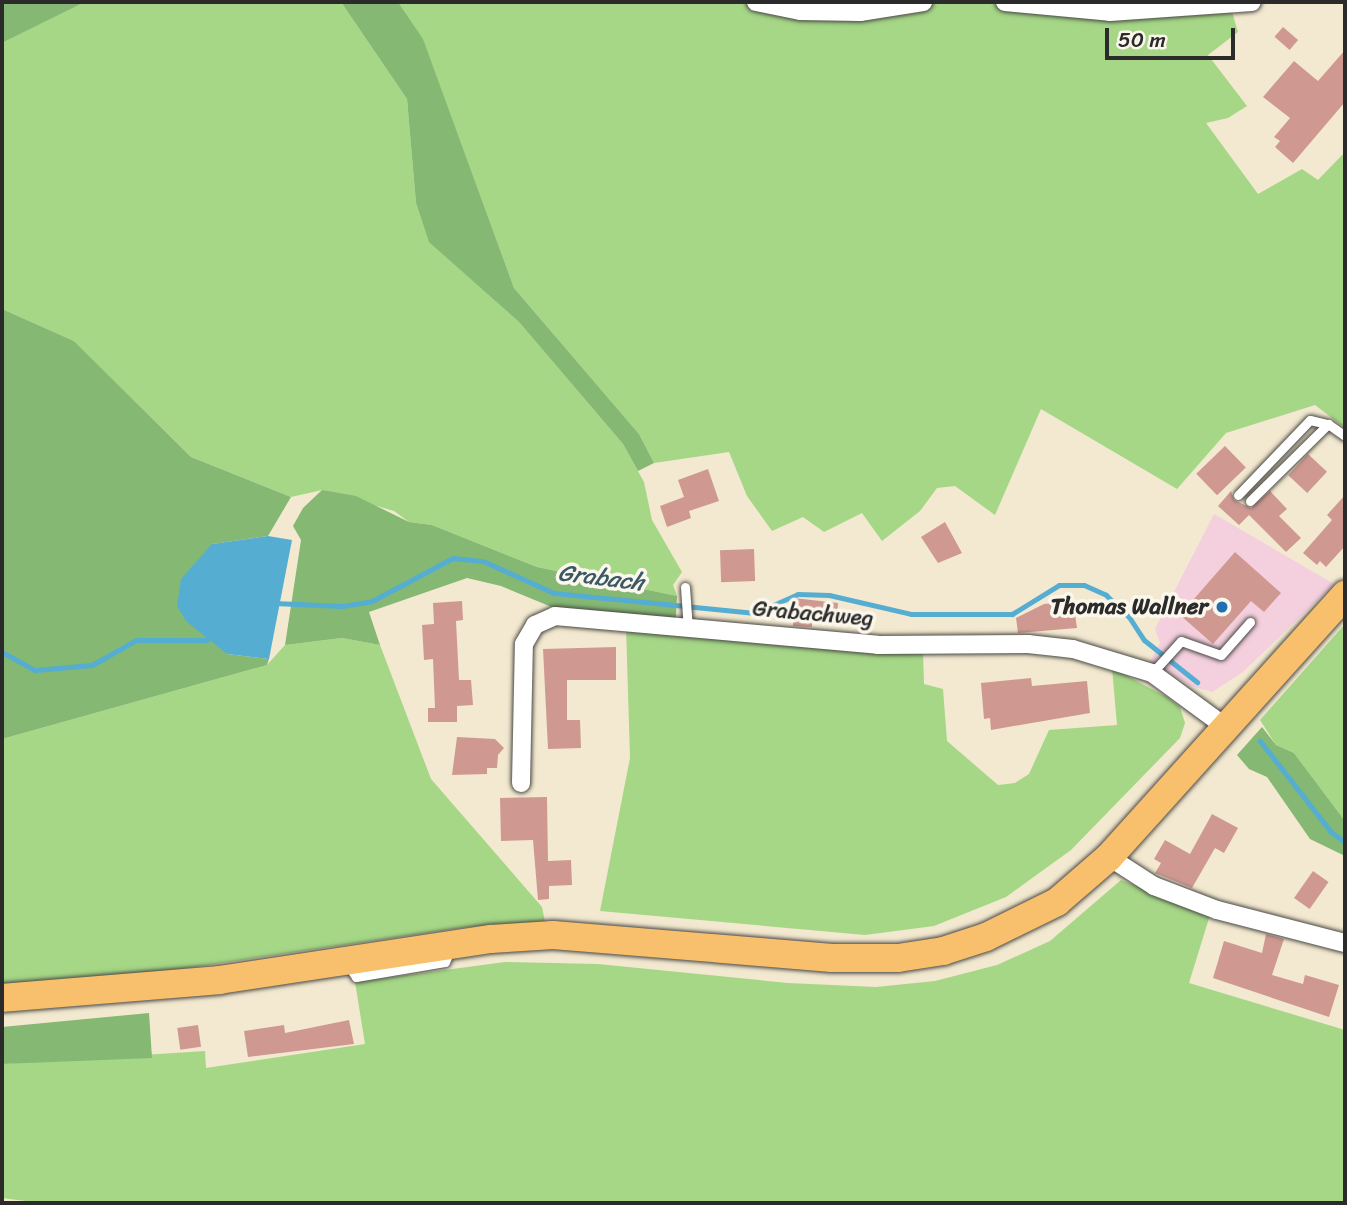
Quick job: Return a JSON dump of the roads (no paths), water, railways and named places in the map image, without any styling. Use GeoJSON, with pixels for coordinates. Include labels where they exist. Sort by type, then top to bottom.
{"type":"FeatureCollection","features":[{"type":"Feature","properties":{"kind":"main road"},"geometry":{"type":"LineString","coordinates":[[2,998],[206,981],[453,945],[553,935],[832,958],[898,958],[943,951],[1020,922],[1057,902],[1109,857],[1345,595]]}},
{"type":"Feature","properties":{"kind":"street"},"geometry":{"type":"LineString","coordinates":[[756,2],[800,11],[860,12],[923,2]]}},
{"type":"Feature","properties":{"kind":"street"},"geometry":{"type":"LineString","coordinates":[[1005,2],[1110,12],[1252,2]]}},
{"type":"Feature","properties":{"kind":"street","name":"Grabachweg"},"geometry":{"type":"LineString","coordinates":[[521,783],[524,644],[535,625],[555,616],[687,620],[878,645],[1049,646],[1102,654],[1155,668],[1227,728]]}},
{"type":"Feature","properties":{"kind":"street"},"geometry":{"type":"LineString","coordinates":[[1109,857],[1154,887],[1217,910],[1345,943]]}},
{"type":"Feature","properties":{"kind":"lane"},"geometry":{"type":"LineString","coordinates":[[1238,495],[1310,420],[1328,424],[1345,436]]}},
{"type":"Feature","properties":{"kind":"lane"},"geometry":{"type":"LineString","coordinates":[[1250,501],[1328,424]]}},
{"type":"Feature","properties":{"kind":"lane"},"geometry":{"type":"LineString","coordinates":[[685,592],[687,620]]}},
{"type":"Feature","properties":{"kind":"lane"},"geometry":{"type":"LineString","coordinates":[[1155,668],[1181,641],[1221,655],[1250,622]]}},
{"type":"Feature","properties":{"kind":"water"},"geometry":{"type":"Polygon","coordinates":[[[268,536],[292,540],[269,659],[227,654],[186,621],[177,606],[181,579],[212,544],[268,536]]]}},
{"type":"Feature","properties":{"kind":"waterway","name":"Grabach"},"geometry":{"type":"LineString","coordinates":[[274,603],[342,606],[372,601],[453,558],[483,561],[554,593],[755,613],[798,594],[829,595],[911,614],[1012,614],[1059,585],[1084,585],[1106,595],[1129,617],[1144,640],[1197,682]]}},
{"type":"Feature","properties":{"kind":"waterway","name":"Grabach"},"geometry":{"type":"LineString","coordinates":[[2,652],[35,670],[92,665],[136,640],[207,640]]}},
{"type":"Feature","properties":{"kind":"waterway","name":"Grabach"},"geometry":{"type":"LineString","coordinates":[[1260,741],[1331,832],[1345,842]]}},
{"type":"Feature","properties":{"kind":"place","name":"Thomas Wallner"},"geometry":{"type":"Point","coordinates":[1222,607]}}]}
